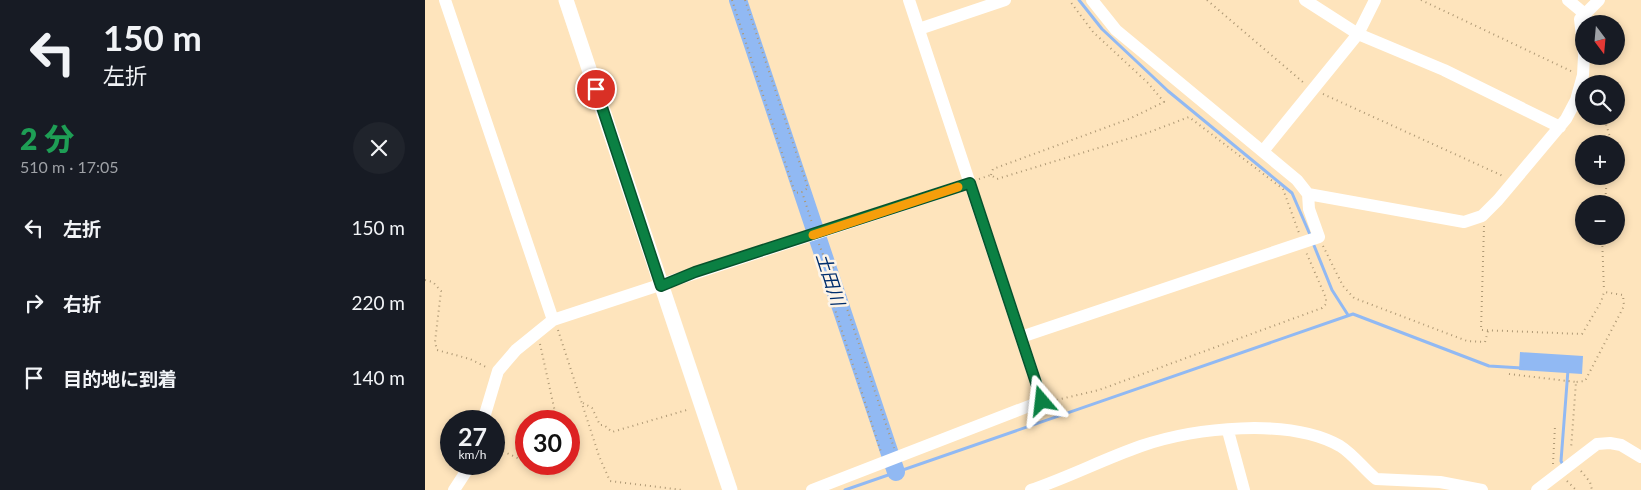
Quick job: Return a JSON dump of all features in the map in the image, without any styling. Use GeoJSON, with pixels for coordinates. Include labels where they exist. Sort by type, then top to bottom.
{"type":"FeatureCollection","features":[{"type":"Feature","properties":{"kind":"street"},"geometry":{"type":"LineString","coordinates":[[445,0],[554,320]]}},
{"type":"Feature","properties":{"kind":"street"},"geometry":{"type":"LineString","coordinates":[[566,0],[730,490]]}},
{"type":"Feature","properties":{"kind":"street"},"geometry":{"type":"LineString","coordinates":[[812,490],[885,460],[899,458],[1042,401],[1021,336],[1007,301],[909,0]]}},
{"type":"Feature","properties":{"kind":"street"},"geometry":{"type":"LineString","coordinates":[[919,29],[1005,0]]}},
{"type":"Feature","properties":{"kind":"street"},"geometry":{"type":"LineString","coordinates":[[1021,336],[1319,238],[1309,209],[1307,194],[1297,180],[1116,30],[1092,0]]}},
{"type":"Feature","properties":{"kind":"street"},"geometry":{"type":"LineString","coordinates":[[1305,0],[1358,34],[1444,70],[1560,127]]}},
{"type":"Feature","properties":{"kind":"street"},"geometry":{"type":"LineString","coordinates":[[1263,151],[1315,90],[1358,34],[1375,0]]}},
{"type":"Feature","properties":{"kind":"street"},"geometry":{"type":"LineString","coordinates":[[1568,0],[1586,15],[1599,0]]}},
{"type":"Feature","properties":{"kind":"street"},"geometry":{"type":"LineString","coordinates":[[1583,75],[1584,65]]}},
{"type":"Feature","properties":{"kind":"street"},"geometry":{"type":"LineString","coordinates":[[1307,194],[1456,221],[1464,222],[1482,216],[1517,179],[1560,127],[1575,102]]}},
{"type":"Feature","properties":{"kind":"street"},"geometry":{"type":"LineString","coordinates":[[486,410],[498,371],[516,350],[554,320],[970,183]]}},
{"type":"Feature","properties":{"kind":"street"},"geometry":{"type":"LineString","coordinates":[[1031,490],[1142,446],[1166,439],[1228,431],[1273,429],[1298,432],[1341,447],[1376,479],[1440,482],[1482,490]]}},
{"type":"Feature","properties":{"kind":"street"},"geometry":{"type":"LineString","coordinates":[[1228,431],[1244,490]]}},
{"type":"Feature","properties":{"kind":"street"},"geometry":{"type":"LineString","coordinates":[[1537,490],[1591,447],[1610,443],[1621,445],[1641,457]]}},
{"type":"Feature","properties":{"kind":"street"},"geometry":{"type":"LineString","coordinates":[[454,490],[464,475]]}},
{"type":"Feature","properties":{"kind":"street"},"geometry":{"type":"LineString","coordinates":[[1380,490],[1410,481]]}},
{"type":"Feature","properties":{"kind":"path"},"geometry":{"type":"LineString","coordinates":[[732,0],[795,193],[802,192]]}},
{"type":"Feature","properties":{"kind":"path"},"geometry":{"type":"LineString","coordinates":[[991,175],[993,169],[1129,119],[1164,102],[1148,82],[1093,32],[1069,0]]}},
{"type":"Feature","properties":{"kind":"path"},"geometry":{"type":"LineString","coordinates":[[1207,0],[1315,90],[1505,177]]}},
{"type":"Feature","properties":{"kind":"path"},"geometry":{"type":"LineString","coordinates":[[1421,0],[1583,75]]}},
{"type":"Feature","properties":{"kind":"path"},"geometry":{"type":"LineString","coordinates":[[991,175],[997,179],[1040,167],[1147,134],[1189,117],[1283,189],[1326,298],[1326,304],[1322,308],[1099,390],[1042,401]]}},
{"type":"Feature","properties":{"kind":"path"},"geometry":{"type":"LineString","coordinates":[[970,183],[991,175]]}},
{"type":"Feature","properties":{"kind":"path"},"geometry":{"type":"LineString","coordinates":[[1482,216],[1484,224],[1481,330],[1582,334],[1601,302],[1604,292],[1602,245]]}},
{"type":"Feature","properties":{"kind":"path"},"geometry":{"type":"LineString","coordinates":[[1319,238],[1343,286],[1354,298],[1476,343],[1485,342],[1488,330]]}},
{"type":"Feature","properties":{"kind":"path"},"geometry":{"type":"LineString","coordinates":[[825,260],[821,266],[885,460]]}},
{"type":"Feature","properties":{"kind":"path"},"geometry":{"type":"LineString","coordinates":[[425,280],[433,282],[441,291],[435,342],[437,350],[470,359],[498,371]]}},
{"type":"Feature","properties":{"kind":"path"},"geometry":{"type":"LineString","coordinates":[[1509,374],[1576,382],[1585,381],[1624,306],[1623,295],[1604,292]]}},
{"type":"Feature","properties":{"kind":"path"},"geometry":{"type":"LineString","coordinates":[[554,320],[599,456],[610,481],[682,490]]}},
{"type":"Feature","properties":{"kind":"path"},"geometry":{"type":"LineString","coordinates":[[536,335],[555,410]]}},
{"type":"Feature","properties":{"kind":"path"},"geometry":{"type":"LineString","coordinates":[[1576,382],[1570,445],[1573,462],[1590,482],[1592,490]]}},
{"type":"Feature","properties":{"kind":"path"},"geometry":{"type":"LineString","coordinates":[[582,403],[592,408],[601,425],[604,425],[612,432],[701,405]]}},
{"type":"Feature","properties":{"kind":"water"},"geometry":{"type":"Polygon","coordinates":[[[1520,352],[1583,356],[1582,374],[1519,370],[1520,352]]]}},
{"type":"Feature","properties":{"kind":"waterway","name":"土田川"},"geometry":{"type":"LineString","coordinates":[[738,0],[896,472]]}},
{"type":"Feature","properties":{"kind":"waterway"},"geometry":{"type":"LineString","coordinates":[[1079,0],[1102,29],[1168,91],[1292,193],[1311,237]]}},
{"type":"Feature","properties":{"kind":"waterway"},"geometry":{"type":"LineString","coordinates":[[1313,243],[1332,290],[1348,315]]}},
{"type":"Feature","properties":{"kind":"waterway"},"geometry":{"type":"LineString","coordinates":[[845,490],[1353,314],[1489,366],[1522,368]]}},
{"type":"Feature","properties":{"kind":"waterway"},"geometry":{"type":"LineString","coordinates":[[1563,465],[1561,461],[1568,370]]}},
{"type":"Feature","properties":{"kind":"slow traffic"},"geometry":{"type":"LineString","coordinates":[[813,235],[958,187]]}},
{"type":"Feature","properties":{"kind":"route"},"geometry":{"type":"LineString","coordinates":[[596,89],[661,286],[695,272],[970,183],[1007,301],[1042,401]]}}]}
